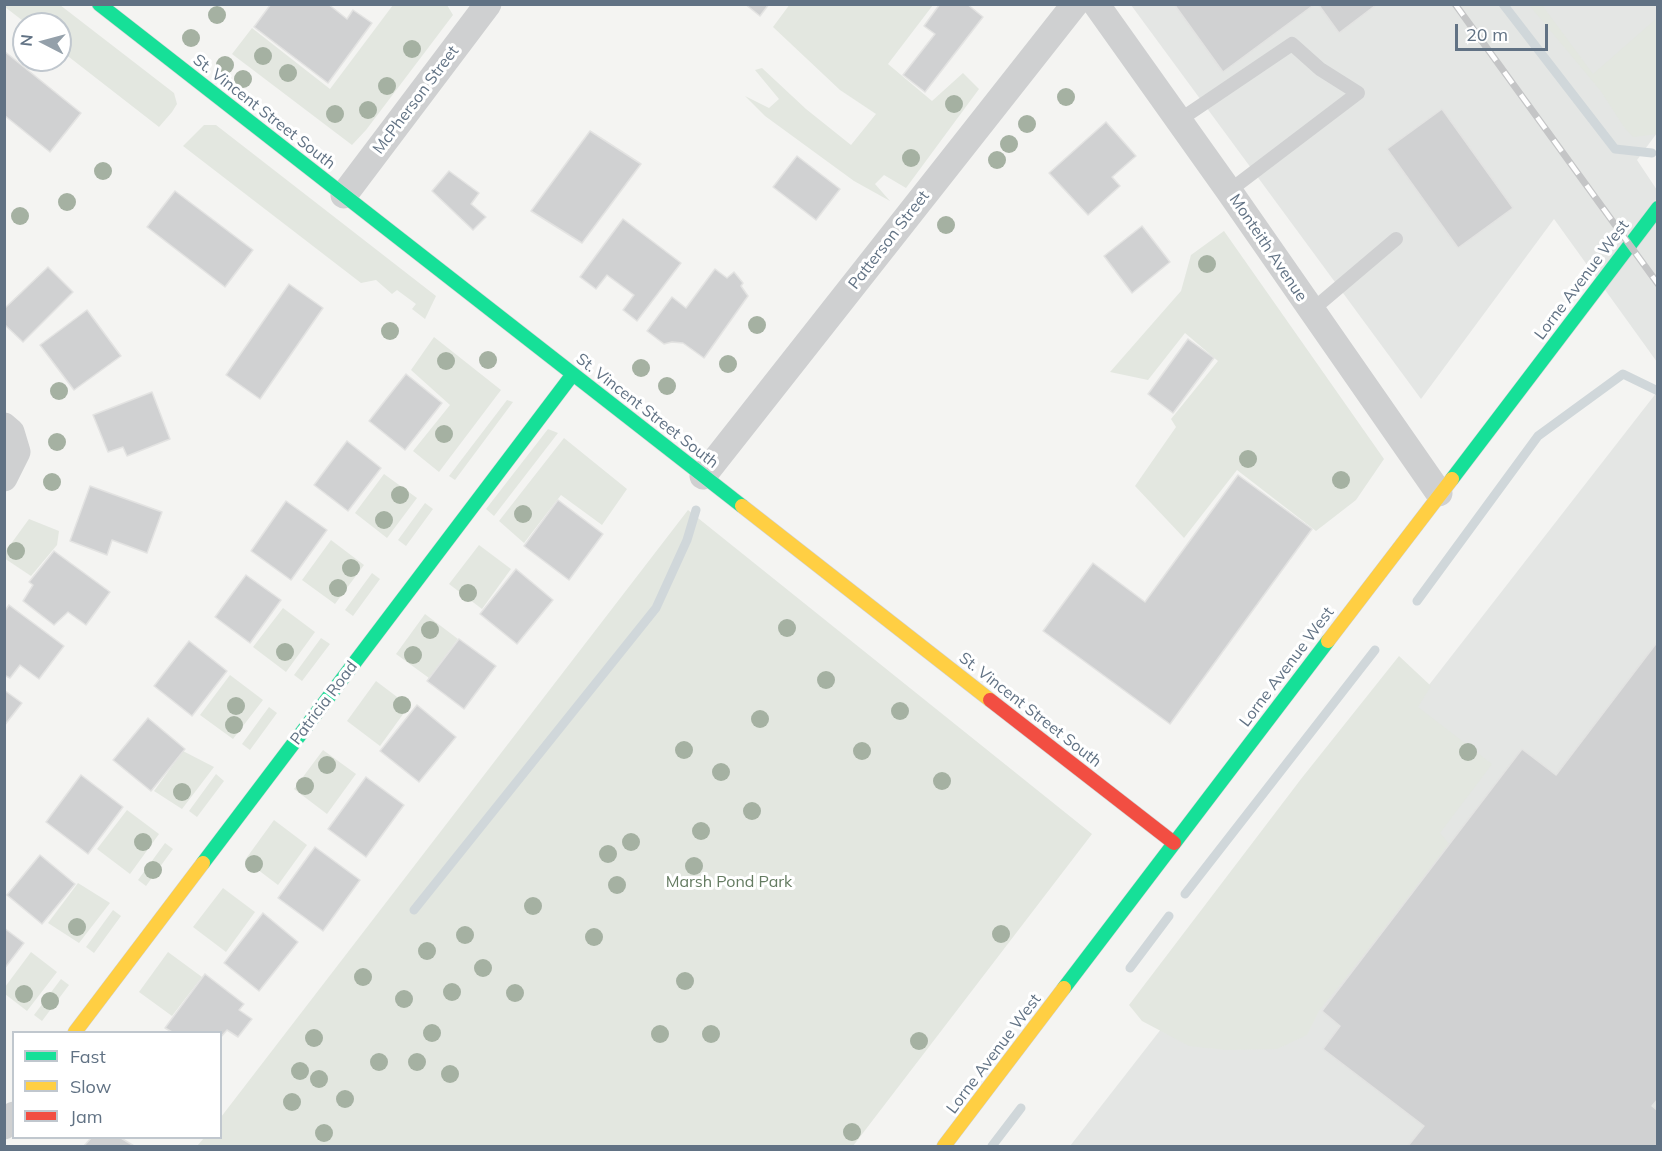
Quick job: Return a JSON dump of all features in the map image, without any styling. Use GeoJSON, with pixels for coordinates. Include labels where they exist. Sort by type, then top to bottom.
{"type":"FeatureCollection","features":[{"type":"Feature","properties":{"kind":"street","name":"St. Vincent Street South"},"geometry":{"type":"LineString","coordinates":[[99,4],[1174,843]]}},
{"type":"Feature","properties":{"kind":"street","name":"McPherson Street"},"geometry":{"type":"LineString","coordinates":[[344,195],[488,4]]}},
{"type":"Feature","properties":{"kind":"street","name":"Patterson Street"},"geometry":{"type":"LineString","coordinates":[[703,476],[1075,4]]}},
{"type":"Feature","properties":{"kind":"street","name":"Monteith Avenue"},"geometry":{"type":"LineString","coordinates":[[1096,4],[1439,493]]}},
{"type":"Feature","properties":{"kind":"street","name":"Lorne Avenue West"},"geometry":{"type":"LineString","coordinates":[[944,1146],[1658,208]]}},
{"type":"Feature","properties":{"kind":"street","name":"Patricia Road"},"geometry":{"type":"LineString","coordinates":[[76,1031],[573,374]]}},
{"type":"Feature","properties":{"kind":"street"},"geometry":{"type":"LineString","coordinates":[[4,426],[11,432],[17,452],[4,478]]}},
{"type":"Feature","properties":{"kind":"lane"},"geometry":{"type":"LineString","coordinates":[[1178,121],[1292,44],[1320,69],[1358,93],[1229,191]]}},
{"type":"Feature","properties":{"kind":"lane"},"geometry":{"type":"LineString","coordinates":[[1311,311],[1396,239]]}},
{"type":"Feature","properties":{"kind":"shaded area"},"geometry":{"type":"Polygon","coordinates":[[[1131,5],[1657,5],[1657,133],[1637,160],[1657,190],[1657,362],[1554,219],[1421,399],[1131,5]]]}},
{"type":"Feature","properties":{"kind":"shaded area"},"geometry":{"type":"Polygon","coordinates":[[[1657,392],[1657,1146],[1070,1146],[1657,392]]]}},
{"type":"Feature","properties":{"kind":"green space"},"geometry":{"type":"Polygon","coordinates":[[[790,4],[933,5],[888,64],[932,101],[963,73],[979,89],[906,188],[884,175],[875,184],[890,201],[854,181],[765,116],[745,96],[769,108],[779,99],[755,70],[762,68],[806,109],[851,145],[876,114],[840,90],[773,27],[790,4]]]}},
{"type":"Feature","properties":{"kind":"green space"},"geometry":{"type":"Polygon","coordinates":[[[4,5],[60,5],[69,12],[12,12],[4,5]]]}},
{"type":"Feature","properties":{"kind":"green space"},"geometry":{"type":"Polygon","coordinates":[[[393,5],[447,5],[453,15],[366,130],[352,145],[232,54],[252,28],[330,89],[393,5]]]}},
{"type":"Feature","properties":{"kind":"green space"},"geometry":{"type":"Polygon","coordinates":[[[1529,5],[1542,5],[1593,74],[1657,18],[1657,134],[1633,137],[1600,90],[1529,5]]]}},
{"type":"Feature","properties":{"kind":"green space"},"geometry":{"type":"Polygon","coordinates":[[[72,14],[174,93],[177,104],[159,127],[72,59],[72,14]]]}},
{"type":"Feature","properties":{"kind":"green space"},"geometry":{"type":"Polygon","coordinates":[[[204,125],[216,125],[436,296],[425,319],[412,309],[416,304],[397,290],[392,294],[376,280],[361,283],[183,146],[204,125]]]}},
{"type":"Feature","properties":{"kind":"green space"},"geometry":{"type":"Polygon","coordinates":[[[1224,231],[1384,459],[1356,500],[1316,531],[1237,470],[1184,538],[1135,486],[1176,427],[1171,419],[1218,361],[1185,333],[1148,380],[1110,372],[1181,291],[1191,255],[1224,231]]]}},
{"type":"Feature","properties":{"kind":"green space"},"geometry":{"type":"Polygon","coordinates":[[[434,337],[501,390],[439,472],[413,451],[450,405],[411,370],[434,337]]]}},
{"type":"Feature","properties":{"kind":"green space"},"geometry":{"type":"Polygon","coordinates":[[[507,400],[513,402],[455,480],[449,476],[507,400]]]}},
{"type":"Feature","properties":{"kind":"green space"},"geometry":{"type":"Polygon","coordinates":[[[548,429],[558,433],[494,516],[486,509],[548,429]]]}},
{"type":"Feature","properties":{"kind":"green space"},"geometry":{"type":"Polygon","coordinates":[[[564,438],[627,489],[602,525],[561,495],[524,543],[499,521],[564,438]]]}},
{"type":"Feature","properties":{"kind":"green space"},"geometry":{"type":"Polygon","coordinates":[[[384,474],[417,498],[387,538],[355,513],[384,474]]]}},
{"type":"Feature","properties":{"kind":"green space"},"geometry":{"type":"Polygon","coordinates":[[[425,503],[433,509],[406,546],[398,540],[425,503]]]}},
{"type":"Feature","properties":{"kind":"green space","name":"Marsh Pond Park"},"geometry":{"type":"Polygon","coordinates":[[[688,510],[1092,834],[853,1146],[197,1146],[203,1139],[222,1139],[222,1116],[688,510]]]}},
{"type":"Feature","properties":{"kind":"green space"},"geometry":{"type":"Polygon","coordinates":[[[29,519],[59,531],[57,545],[31,576],[4,558],[5,552],[29,519]]]}},
{"type":"Feature","properties":{"kind":"green space"},"geometry":{"type":"Polygon","coordinates":[[[331,540],[364,565],[335,604],[302,580],[331,540]]]}},
{"type":"Feature","properties":{"kind":"green space"},"geometry":{"type":"Polygon","coordinates":[[[479,545],[511,569],[482,609],[449,584],[479,545]]]}},
{"type":"Feature","properties":{"kind":"green space"},"geometry":{"type":"Polygon","coordinates":[[[372,573],[380,579],[353,616],[345,610],[372,573]]]}},
{"type":"Feature","properties":{"kind":"green space"},"geometry":{"type":"Polygon","coordinates":[[[283,608],[315,632],[286,672],[253,647],[283,608]]]}},
{"type":"Feature","properties":{"kind":"green space"},"geometry":{"type":"Polygon","coordinates":[[[425,614],[458,639],[429,678],[396,654],[425,614]]]}},
{"type":"Feature","properties":{"kind":"green space"},"geometry":{"type":"Polygon","coordinates":[[[321,638],[330,644],[302,681],[294,675],[321,638]]]}},
{"type":"Feature","properties":{"kind":"green space"},"geometry":{"type":"Polygon","coordinates":[[[1399,656],[1431,686],[1418,707],[1492,764],[1440,833],[1451,846],[1319,1011],[1307,1035],[1277,1049],[1226,1050],[1189,1046],[1142,1021],[1129,1005],[1301,779],[1399,656]]]}},
{"type":"Feature","properties":{"kind":"green space"},"geometry":{"type":"Polygon","coordinates":[[[230,675],[263,700],[233,739],[200,715],[230,675]]]}},
{"type":"Feature","properties":{"kind":"green space"},"geometry":{"type":"Polygon","coordinates":[[[376,681],[409,706],[380,746],[347,721],[376,681]]]}},
{"type":"Feature","properties":{"kind":"green space"},"geometry":{"type":"Polygon","coordinates":[[[269,707],[277,713],[250,750],[242,744],[269,707]]]}},
{"type":"Feature","properties":{"kind":"green space"},"geometry":{"type":"Polygon","coordinates":[[[323,750],[356,774],[327,814],[294,789],[323,750]]]}},
{"type":"Feature","properties":{"kind":"green space"},"geometry":{"type":"Polygon","coordinates":[[[183,751],[214,767],[182,809],[154,791],[183,751]]]}},
{"type":"Feature","properties":{"kind":"green space"},"geometry":{"type":"Polygon","coordinates":[[[216,774],[224,781],[197,817],[189,811],[216,774]]]}},
{"type":"Feature","properties":{"kind":"green space"},"geometry":{"type":"Polygon","coordinates":[[[127,810],[159,834],[130,874],[97,849],[127,810]]]}},
{"type":"Feature","properties":{"kind":"green space"},"geometry":{"type":"Polygon","coordinates":[[[274,820],[307,845],[278,885],[245,860],[274,820]]]}},
{"type":"Feature","properties":{"kind":"green space"},"geometry":{"type":"Polygon","coordinates":[[[165,843],[173,849],[146,886],[138,880],[165,843]]]}},
{"type":"Feature","properties":{"kind":"green space"},"geometry":{"type":"Polygon","coordinates":[[[78,883],[110,903],[79,943],[48,923],[78,883]]]}},
{"type":"Feature","properties":{"kind":"green space"},"geometry":{"type":"Polygon","coordinates":[[[223,888],[255,912],[226,952],[193,927],[223,888]]]}},
{"type":"Feature","properties":{"kind":"green space"},"geometry":{"type":"Polygon","coordinates":[[[113,910],[121,916],[94,953],[86,947],[113,910]]]}},
{"type":"Feature","properties":{"kind":"green space"},"geometry":{"type":"Polygon","coordinates":[[[31,952],[57,972],[27,1011],[5,994],[5,987],[31,952]]]}},
{"type":"Feature","properties":{"kind":"green space"},"geometry":{"type":"Polygon","coordinates":[[[168,952],[202,977],[172,1016],[139,992],[168,952]]]}},
{"type":"Feature","properties":{"kind":"green space"},"geometry":{"type":"Polygon","coordinates":[[[61,979],[69,985],[42,1021],[34,1015],[61,979]]]}},
{"type":"Feature","properties":{"kind":"building"},"geometry":{"type":"Polygon","coordinates":[[[271,4],[328,4],[347,19],[353,10],[372,23],[328,83],[254,27],[271,4]]]}},
{"type":"Feature","properties":{"kind":"building"},"geometry":{"type":"Polygon","coordinates":[[[745,4],[769,4],[760,16],[745,4]]]}},
{"type":"Feature","properties":{"kind":"building"},"geometry":{"type":"Polygon","coordinates":[[[940,4],[967,4],[983,17],[925,92],[903,75],[935,34],[924,26],[940,4]]]}},
{"type":"Feature","properties":{"kind":"building"},"geometry":{"type":"Polygon","coordinates":[[[1174,4],[1315,4],[1223,72],[1174,4]]]}},
{"type":"Feature","properties":{"kind":"building"},"geometry":{"type":"Polygon","coordinates":[[[1318,4],[1376,4],[1376,5],[1339,33],[1318,4]]]}},
{"type":"Feature","properties":{"kind":"building"},"geometry":{"type":"Polygon","coordinates":[[[4,51],[12,57],[12,72],[30,72],[81,113],[50,152],[4,115],[4,51]]]}},
{"type":"Feature","properties":{"kind":"building"},"geometry":{"type":"Polygon","coordinates":[[[1442,109],[1513,208],[1458,248],[1387,149],[1442,109]]]}},
{"type":"Feature","properties":{"kind":"building"},"geometry":{"type":"Polygon","coordinates":[[[1106,122],[1136,156],[1112,177],[1120,186],[1088,215],[1049,173],[1106,122]]]}},
{"type":"Feature","properties":{"kind":"building"},"geometry":{"type":"Polygon","coordinates":[[[590,131],[641,164],[582,243],[531,211],[590,131]]]}},
{"type":"Feature","properties":{"kind":"building"},"geometry":{"type":"Polygon","coordinates":[[[797,156],[840,189],[816,220],[773,187],[797,156]]]}},
{"type":"Feature","properties":{"kind":"building"},"geometry":{"type":"Polygon","coordinates":[[[449,171],[479,193],[471,204],[486,217],[473,230],[432,191],[449,171]]]}},
{"type":"Feature","properties":{"kind":"building"},"geometry":{"type":"Polygon","coordinates":[[[175,191],[253,250],[225,287],[147,227],[175,191]]]}},
{"type":"Feature","properties":{"kind":"building"},"geometry":{"type":"Polygon","coordinates":[[[623,219],[681,263],[637,321],[623,310],[634,295],[607,275],[596,289],[580,277],[623,219]]]}},
{"type":"Feature","properties":{"kind":"building"},"geometry":{"type":"Polygon","coordinates":[[[1142,226],[1170,262],[1132,293],[1104,256],[1142,226]]]}},
{"type":"Feature","properties":{"kind":"building"},"geometry":{"type":"Polygon","coordinates":[[[48,267],[73,292],[23,342],[4,324],[4,309],[48,267]]]}},
{"type":"Feature","properties":{"kind":"building"},"geometry":{"type":"Polygon","coordinates":[[[715,269],[727,278],[734,272],[743,283],[741,286],[748,296],[704,358],[683,343],[664,344],[647,331],[672,297],[686,308],[715,269]]]}},
{"type":"Feature","properties":{"kind":"building"},"geometry":{"type":"Polygon","coordinates":[[[289,284],[323,308],[260,399],[226,375],[289,284]]]}},
{"type":"Feature","properties":{"kind":"building"},"geometry":{"type":"Polygon","coordinates":[[[87,310],[121,356],[74,390],[40,345],[87,310]]]}},
{"type":"Feature","properties":{"kind":"building"},"geometry":{"type":"Polygon","coordinates":[[[1188,339],[1214,358],[1173,413],[1148,394],[1188,339]]]}},
{"type":"Feature","properties":{"kind":"building"},"geometry":{"type":"Polygon","coordinates":[[[406,374],[442,403],[405,450],[369,421],[406,374]]]}},
{"type":"Feature","properties":{"kind":"building"},"geometry":{"type":"Polygon","coordinates":[[[152,392],[170,439],[127,456],[123,447],[108,452],[93,415],[152,392]]]}},
{"type":"Feature","properties":{"kind":"building"},"geometry":{"type":"Polygon","coordinates":[[[347,441],[381,468],[348,511],[314,485],[347,441]]]}},
{"type":"Feature","properties":{"kind":"building"},"geometry":{"type":"Polygon","coordinates":[[[1238,475],[1312,529],[1170,724],[1043,631],[1093,563],[1145,602],[1238,475]]]}},
{"type":"Feature","properties":{"kind":"building"},"geometry":{"type":"Polygon","coordinates":[[[90,486],[162,512],[147,553],[112,540],[107,555],[70,541],[90,486]]]}},
{"type":"Feature","properties":{"kind":"building"},"geometry":{"type":"Polygon","coordinates":[[[558,500],[603,534],[569,580],[524,546],[558,500]]]}},
{"type":"Feature","properties":{"kind":"building"},"geometry":{"type":"Polygon","coordinates":[[[286,501],[327,530],[291,580],[251,551],[286,501]]]}},
{"type":"Feature","properties":{"kind":"building"},"geometry":{"type":"Polygon","coordinates":[[[54,551],[110,592],[86,625],[68,612],[54,625],[23,601],[33,585],[29,582],[54,551]]]}},
{"type":"Feature","properties":{"kind":"building"},"geometry":{"type":"Polygon","coordinates":[[[516,569],[553,600],[517,644],[480,614],[516,569]]]}},
{"type":"Feature","properties":{"kind":"building"},"geometry":{"type":"Polygon","coordinates":[[[246,575],[281,600],[250,643],[215,617],[246,575]]]}},
{"type":"Feature","properties":{"kind":"building"},"geometry":{"type":"Polygon","coordinates":[[[9,605],[64,646],[39,679],[20,665],[10,678],[4,675],[4,612],[9,605]]]}},
{"type":"Feature","properties":{"kind":"building"},"geometry":{"type":"Polygon","coordinates":[[[459,639],[496,666],[464,709],[427,681],[459,639]]]}},
{"type":"Feature","properties":{"kind":"building"},"geometry":{"type":"Polygon","coordinates":[[[189,641],[227,671],[192,716],[154,686],[189,641]]]}},
{"type":"Feature","properties":{"kind":"building"},"geometry":{"type":"Polygon","coordinates":[[[1658,641],[1658,1099],[1652,1106],[1658,1111],[1658,1146],[1408,1146],[1424,1126],[1323,1049],[1340,1026],[1322,1011],[1522,749],[1556,775],[1658,641]]]}},
{"type":"Feature","properties":{"kind":"building"},"geometry":{"type":"Polygon","coordinates":[[[4,690],[22,703],[4,726],[4,690]]]}},
{"type":"Feature","properties":{"kind":"building"},"geometry":{"type":"Polygon","coordinates":[[[417,705],[456,737],[419,782],[380,751],[417,705]]]}},
{"type":"Feature","properties":{"kind":"building"},"geometry":{"type":"Polygon","coordinates":[[[148,718],[185,749],[151,791],[113,760],[148,718]]]}},
{"type":"Feature","properties":{"kind":"building"},"geometry":{"type":"Polygon","coordinates":[[[81,775],[123,807],[88,854],[46,822],[81,775]]]}},
{"type":"Feature","properties":{"kind":"building"},"geometry":{"type":"Polygon","coordinates":[[[366,777],[404,805],[366,857],[328,829],[366,777]]]}},
{"type":"Feature","properties":{"kind":"building"},"geometry":{"type":"Polygon","coordinates":[[[315,847],[360,880],[323,931],[278,898],[315,847]]]}},
{"type":"Feature","properties":{"kind":"building"},"geometry":{"type":"Polygon","coordinates":[[[40,855],[75,884],[42,924],[7,895],[40,855]]]}},
{"type":"Feature","properties":{"kind":"building"},"geometry":{"type":"Polygon","coordinates":[[[263,913],[298,942],[259,991],[224,963],[263,913]]]}},
{"type":"Feature","properties":{"kind":"building"},"geometry":{"type":"Polygon","coordinates":[[[4,928],[24,943],[4,969],[4,928]]]}},
{"type":"Feature","properties":{"kind":"building"},"geometry":{"type":"Polygon","coordinates":[[[205,974],[244,1004],[239,1010],[252,1019],[238,1037],[227,1030],[222,1036],[222,1031],[170,1031],[165,1028],[205,974]]]}},
{"type":"Feature","properties":{"kind":"building"},"geometry":{"type":"Polygon","coordinates":[[[90,1139],[123,1139],[134,1146],[84,1146],[90,1139]]]}},
{"type":"Feature","properties":{"kind":"waterway"},"geometry":{"type":"LineString","coordinates":[[1503,4],[1615,149],[1652,153]]}},
{"type":"Feature","properties":{"kind":"waterway"},"geometry":{"type":"LineString","coordinates":[[1417,601],[1538,436],[1623,374],[1658,391]]}},
{"type":"Feature","properties":{"kind":"waterway"},"geometry":{"type":"LineString","coordinates":[[414,910],[656,608],[687,540],[696,510]]}},
{"type":"Feature","properties":{"kind":"waterway"},"geometry":{"type":"LineString","coordinates":[[1185,894],[1375,650]]}},
{"type":"Feature","properties":{"kind":"waterway"},"geometry":{"type":"LineString","coordinates":[[1130,968],[1169,916]]}},
{"type":"Feature","properties":{"kind":"waterway"},"geometry":{"type":"LineString","coordinates":[[992,1146],[1021,1108]]}},
{"type":"Feature","properties":{"kind":"railway"},"geometry":{"type":"LineString","coordinates":[[1455,4],[1658,284]]}},
{"type":"Feature","properties":{"kind":"traffic: fast"},"geometry":{"type":"LineString","coordinates":[[99,4],[742,506]]}},
{"type":"Feature","properties":{"kind":"traffic: fast"},"geometry":{"type":"LineString","coordinates":[[1452,479],[1658,208]]}},
{"type":"Feature","properties":{"kind":"traffic: fast"},"geometry":{"type":"LineString","coordinates":[[203,863],[573,374]]}},
{"type":"Feature","properties":{"kind":"traffic: fast"},"geometry":{"type":"LineString","coordinates":[[1064,988],[1328,641]]}},
{"type":"Feature","properties":{"kind":"traffic: slow"},"geometry":{"type":"LineString","coordinates":[[1328,641],[1452,479]]}},
{"type":"Feature","properties":{"kind":"traffic: slow"},"geometry":{"type":"LineString","coordinates":[[742,506],[990,700]]}},
{"type":"Feature","properties":{"kind":"traffic: slow"},"geometry":{"type":"LineString","coordinates":[[76,1031],[203,863]]}},
{"type":"Feature","properties":{"kind":"traffic: slow"},"geometry":{"type":"LineString","coordinates":[[944,1146],[1064,988]]}},
{"type":"Feature","properties":{"kind":"traffic: jam"},"geometry":{"type":"LineString","coordinates":[[990,700],[1174,843]]}}]}
